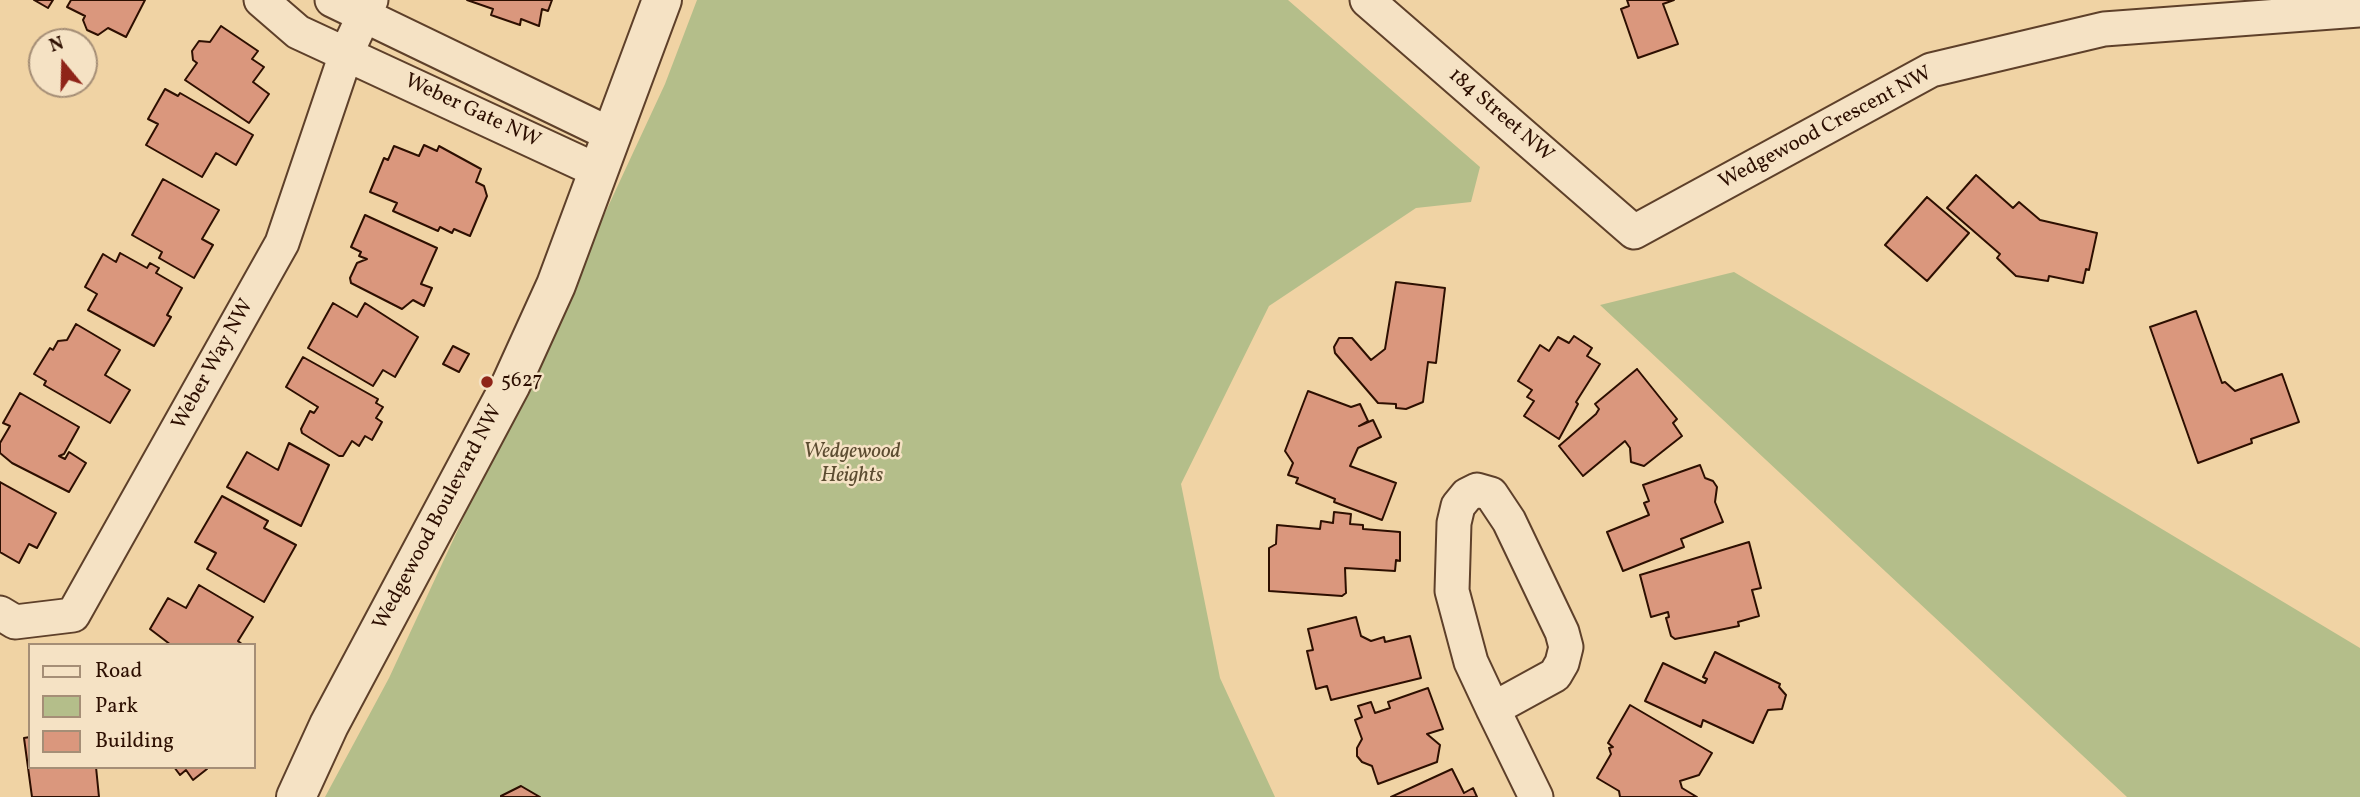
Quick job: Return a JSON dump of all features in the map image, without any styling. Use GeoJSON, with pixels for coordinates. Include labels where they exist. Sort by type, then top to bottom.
{"type":"FeatureCollection","features":[{"type":"Feature","properties":{"kind":"street"},"geometry":{"type":"LineString","coordinates":[[261,0],[298,32],[360,26]]}},
{"type":"Feature","properties":{"kind":"street"},"geometry":{"type":"LineString","coordinates":[[332,0],[360,26]]}},
{"type":"Feature","properties":{"kind":"street","name":"Wedgewood Boulevard NW"},"geometry":{"type":"LineString","coordinates":[[296,797],[329,725],[511,384],[556,285],[662,0]]}},
{"type":"Feature","properties":{"kind":"street","name":"184 Street NW"},"geometry":{"type":"LineString","coordinates":[[1367,0],[1634,232]]}},
{"type":"Feature","properties":{"kind":"street","name":"Wedgewood Crescent NW"},"geometry":{"type":"LineString","coordinates":[[1634,232],[1931,70],[2104,29],[2360,10]]}},
{"type":"Feature","properties":{"kind":"street","name":"Weber Gate NW"},"geometry":{"type":"LineString","coordinates":[[360,26],[612,135]]}},
{"type":"Feature","properties":{"kind":"street","name":"Weber Gate NW"},"geometry":{"type":"LineString","coordinates":[[360,26],[598,171]]}},
{"type":"Feature","properties":{"kind":"street","name":"Weber Way NW"},"geometry":{"type":"LineString","coordinates":[[0,613],[15,622],[73,615],[282,243],[360,26]]}},
{"type":"Feature","properties":{"kind":"street"},"geometry":{"type":"LineString","coordinates":[[1493,709],[1555,675],[1562,663],[1566,646],[1562,632],[1509,521],[1491,494],[1478,490],[1467,495],[1458,506],[1454,523],[1452,591],[1471,662],[1493,709],[1536,797]]}},
{"type":"Feature","properties":{"kind":"green space","name":"Wedgewood Heights"},"geometry":{"type":"Polygon","coordinates":[[[697,0],[1288,0],[1480,167],[1471,202],[1416,208],[1269,306],[1181,484],[1220,678],[1275,797],[325,797],[389,678],[665,84],[697,0]]]}},
{"type":"Feature","properties":{"kind":"green space"},"geometry":{"type":"Polygon","coordinates":[[[1734,272],[2360,648],[2360,797],[2127,797],[1600,305],[1734,272]]]}},
{"type":"Feature","properties":{"kind":"building"},"geometry":{"type":"Polygon","coordinates":[[[34,0],[53,0],[48,8],[34,0]]]}},
{"type":"Feature","properties":{"kind":"building"},"geometry":{"type":"Polygon","coordinates":[[[71,0],[145,0],[126,37],[108,28],[98,35],[98,28],[86,28],[83,20],[85,16],[67,7],[71,0]]]}},
{"type":"Feature","properties":{"kind":"building"},"geometry":{"type":"Polygon","coordinates":[[[467,0],[552,0],[548,11],[542,9],[539,26],[521,19],[520,25],[491,15],[493,9],[467,0]]]}},
{"type":"Feature","properties":{"kind":"building"},"geometry":{"type":"Polygon","coordinates":[[[1627,0],[1674,0],[1663,4],[1678,44],[1638,58],[1621,9],[1629,6],[1627,0]]]}},
{"type":"Feature","properties":{"kind":"building"},"geometry":{"type":"Polygon","coordinates":[[[221,26],[258,51],[252,59],[264,67],[253,82],[269,94],[249,123],[185,80],[197,63],[193,60],[192,51],[199,41],[210,42],[221,26]]]}},
{"type":"Feature","properties":{"kind":"building"},"geometry":{"type":"Polygon","coordinates":[[[165,89],[178,96],[180,93],[253,135],[236,165],[216,153],[202,177],[146,145],[158,124],[148,119],[165,89]]]}},
{"type":"Feature","properties":{"kind":"building"},"geometry":{"type":"Polygon","coordinates":[[[424,145],[437,151],[439,146],[481,169],[476,182],[484,186],[487,196],[470,236],[454,229],[452,233],[440,227],[438,231],[393,211],[397,203],[370,192],[384,158],[388,160],[394,146],[419,156],[424,145]]]}},
{"type":"Feature","properties":{"kind":"building"},"geometry":{"type":"Polygon","coordinates":[[[1976,175],[2013,208],[2019,202],[2040,220],[2097,233],[2089,270],[2086,269],[2083,283],[2049,276],[2048,281],[2016,276],[1997,258],[2000,254],[1947,208],[1976,175]]]}},
{"type":"Feature","properties":{"kind":"building"},"geometry":{"type":"Polygon","coordinates":[[[163,179],[219,210],[202,239],[213,245],[194,278],[159,258],[162,252],[132,235],[163,179]]]}},
{"type":"Feature","properties":{"kind":"building"},"geometry":{"type":"Polygon","coordinates":[[[1927,197],[1969,233],[1927,281],[1885,245],[1927,197]]]}},
{"type":"Feature","properties":{"kind":"building"},"geometry":{"type":"Polygon","coordinates":[[[365,215],[437,248],[421,284],[432,288],[424,306],[413,300],[402,309],[351,283],[350,278],[357,263],[367,259],[359,256],[361,252],[351,247],[365,215]]]}},
{"type":"Feature","properties":{"kind":"building"},"geometry":{"type":"Polygon","coordinates":[[[120,253],[147,268],[150,263],[159,268],[156,273],[182,288],[167,315],[171,317],[154,346],[88,310],[97,294],[85,287],[103,254],[116,262],[120,253]]]}},
{"type":"Feature","properties":{"kind":"building"},"geometry":{"type":"Polygon","coordinates":[[[1396,282],[1445,288],[1436,363],[1428,362],[1423,402],[1406,409],[1396,408],[1396,404],[1378,403],[1335,353],[1334,347],[1339,338],[1352,338],[1371,360],[1385,349],[1396,282]]]}},
{"type":"Feature","properties":{"kind":"building"},"geometry":{"type":"Polygon","coordinates":[[[333,303],[357,317],[365,303],[418,337],[395,377],[383,370],[373,386],[308,348],[333,303]]]}},
{"type":"Feature","properties":{"kind":"building"},"geometry":{"type":"Polygon","coordinates":[[[2196,311],[2222,383],[2225,382],[2235,391],[2282,374],[2299,422],[2251,439],[2252,443],[2198,463],[2150,327],[2196,311]]]}},
{"type":"Feature","properties":{"kind":"building"},"geometry":{"type":"Polygon","coordinates":[[[76,324],[120,350],[105,375],[130,390],[110,423],[44,385],[46,381],[34,374],[50,348],[53,350],[58,341],[67,340],[76,324]]]}},
{"type":"Feature","properties":{"kind":"building"},"geometry":{"type":"Polygon","coordinates":[[[1574,336],[1592,348],[1587,356],[1600,364],[1576,402],[1578,404],[1559,439],[1524,416],[1534,401],[1527,397],[1532,390],[1518,381],[1540,345],[1549,351],[1558,337],[1569,343],[1574,336]]]}},
{"type":"Feature","properties":{"kind":"building"},"geometry":{"type":"Polygon","coordinates":[[[453,346],[469,354],[459,372],[443,364],[453,346]]]}},
{"type":"Feature","properties":{"kind":"building"},"geometry":{"type":"Polygon","coordinates":[[[303,357],[378,399],[376,403],[383,407],[376,418],[382,422],[372,440],[365,436],[359,446],[352,441],[343,456],[339,456],[302,433],[301,429],[310,411],[314,413],[318,407],[286,387],[303,357]]]}},
{"type":"Feature","properties":{"kind":"building"},"geometry":{"type":"Polygon","coordinates":[[[1637,369],[1677,419],[1673,423],[1682,436],[1644,466],[1631,462],[1630,448],[1625,441],[1583,476],[1559,446],[1596,414],[1599,409],[1595,404],[1637,369]]]}},
{"type":"Feature","properties":{"kind":"building"},"geometry":{"type":"Polygon","coordinates":[[[1308,391],[1351,407],[1360,404],[1368,421],[1359,426],[1373,420],[1381,437],[1358,448],[1350,466],[1396,483],[1382,520],[1334,502],[1335,499],[1296,483],[1298,478],[1288,475],[1293,463],[1285,451],[1308,391]]]}},
{"type":"Feature","properties":{"kind":"building"},"geometry":{"type":"Polygon","coordinates":[[[20,393],[79,427],[64,454],[59,456],[65,459],[69,452],[86,463],[69,492],[12,463],[0,453],[0,443],[10,426],[3,423],[20,393]]]}},
{"type":"Feature","properties":{"kind":"building"},"geometry":{"type":"Polygon","coordinates":[[[289,443],[329,465],[301,526],[227,487],[247,452],[278,470],[289,443]]]}},
{"type":"Feature","properties":{"kind":"building"},"geometry":{"type":"Polygon","coordinates":[[[1700,465],[1705,478],[1713,481],[1717,487],[1715,502],[1723,522],[1681,539],[1684,547],[1623,571],[1607,532],[1649,515],[1644,503],[1649,501],[1643,485],[1700,465]]]}},
{"type":"Feature","properties":{"kind":"building"},"geometry":{"type":"Polygon","coordinates":[[[0,482],[56,513],[37,548],[29,544],[19,563],[0,552],[0,482]]]}},
{"type":"Feature","properties":{"kind":"building"},"geometry":{"type":"Polygon","coordinates":[[[222,496],[268,521],[264,528],[296,545],[264,602],[207,569],[216,553],[195,542],[222,496]]]}},
{"type":"Feature","properties":{"kind":"building"},"geometry":{"type":"Polygon","coordinates":[[[1334,512],[1351,514],[1350,524],[1363,525],[1363,529],[1400,532],[1400,561],[1396,560],[1395,571],[1345,568],[1346,593],[1342,596],[1269,591],[1269,548],[1276,544],[1277,525],[1320,529],[1321,521],[1333,523],[1334,512]]]}},
{"type":"Feature","properties":{"kind":"building"},"geometry":{"type":"Polygon","coordinates":[[[1749,542],[1761,588],[1752,590],[1759,616],[1738,622],[1739,626],[1675,639],[1671,636],[1666,618],[1669,617],[1668,612],[1651,617],[1640,575],[1749,542]]]}},
{"type":"Feature","properties":{"kind":"building"},"geometry":{"type":"Polygon","coordinates":[[[199,585],[253,617],[238,641],[240,643],[168,643],[150,629],[168,598],[186,608],[199,585]]]}},
{"type":"Feature","properties":{"kind":"building"},"geometry":{"type":"Polygon","coordinates":[[[1356,617],[1361,636],[1371,641],[1384,637],[1385,642],[1410,636],[1421,678],[1331,700],[1327,686],[1316,689],[1307,651],[1313,650],[1308,629],[1356,617]]]}},
{"type":"Feature","properties":{"kind":"building"},"geometry":{"type":"Polygon","coordinates":[[[1715,652],[1780,684],[1779,687],[1786,695],[1782,709],[1768,710],[1753,743],[1703,720],[1701,727],[1645,701],[1663,663],[1705,683],[1707,679],[1703,677],[1715,652]]]}},
{"type":"Feature","properties":{"kind":"building"},"geometry":{"type":"Polygon","coordinates":[[[1428,688],[1443,729],[1427,734],[1440,745],[1437,762],[1378,784],[1372,766],[1362,762],[1357,756],[1357,748],[1362,739],[1355,720],[1362,717],[1358,706],[1371,702],[1375,713],[1390,708],[1388,702],[1428,688]]]}},
{"type":"Feature","properties":{"kind":"building"},"geometry":{"type":"Polygon","coordinates":[[[1630,705],[1712,753],[1699,775],[1680,781],[1682,788],[1697,797],[1620,797],[1619,791],[1597,778],[1611,754],[1609,748],[1613,747],[1608,743],[1630,705]]]}},
{"type":"Feature","properties":{"kind":"building"},"geometry":{"type":"Polygon","coordinates":[[[28,737],[28,768],[24,738],[28,737]]]}},
{"type":"Feature","properties":{"kind":"building"},"geometry":{"type":"Polygon","coordinates":[[[28,769],[96,769],[99,797],[32,797],[28,769]]]}},
{"type":"Feature","properties":{"kind":"building"},"geometry":{"type":"Polygon","coordinates":[[[176,769],[207,769],[193,780],[186,770],[180,775],[176,769]]]}},
{"type":"Feature","properties":{"kind":"building"},"geometry":{"type":"Polygon","coordinates":[[[1452,769],[1464,793],[1473,788],[1477,797],[1391,797],[1452,769]]]}},
{"type":"Feature","properties":{"kind":"building"},"geometry":{"type":"Polygon","coordinates":[[[521,786],[540,797],[501,797],[501,796],[521,786]]]}},
{"type":"Feature","properties":{"kind":"place","name":"5627"},"geometry":{"type":"Point","coordinates":[487,382]}}]}
